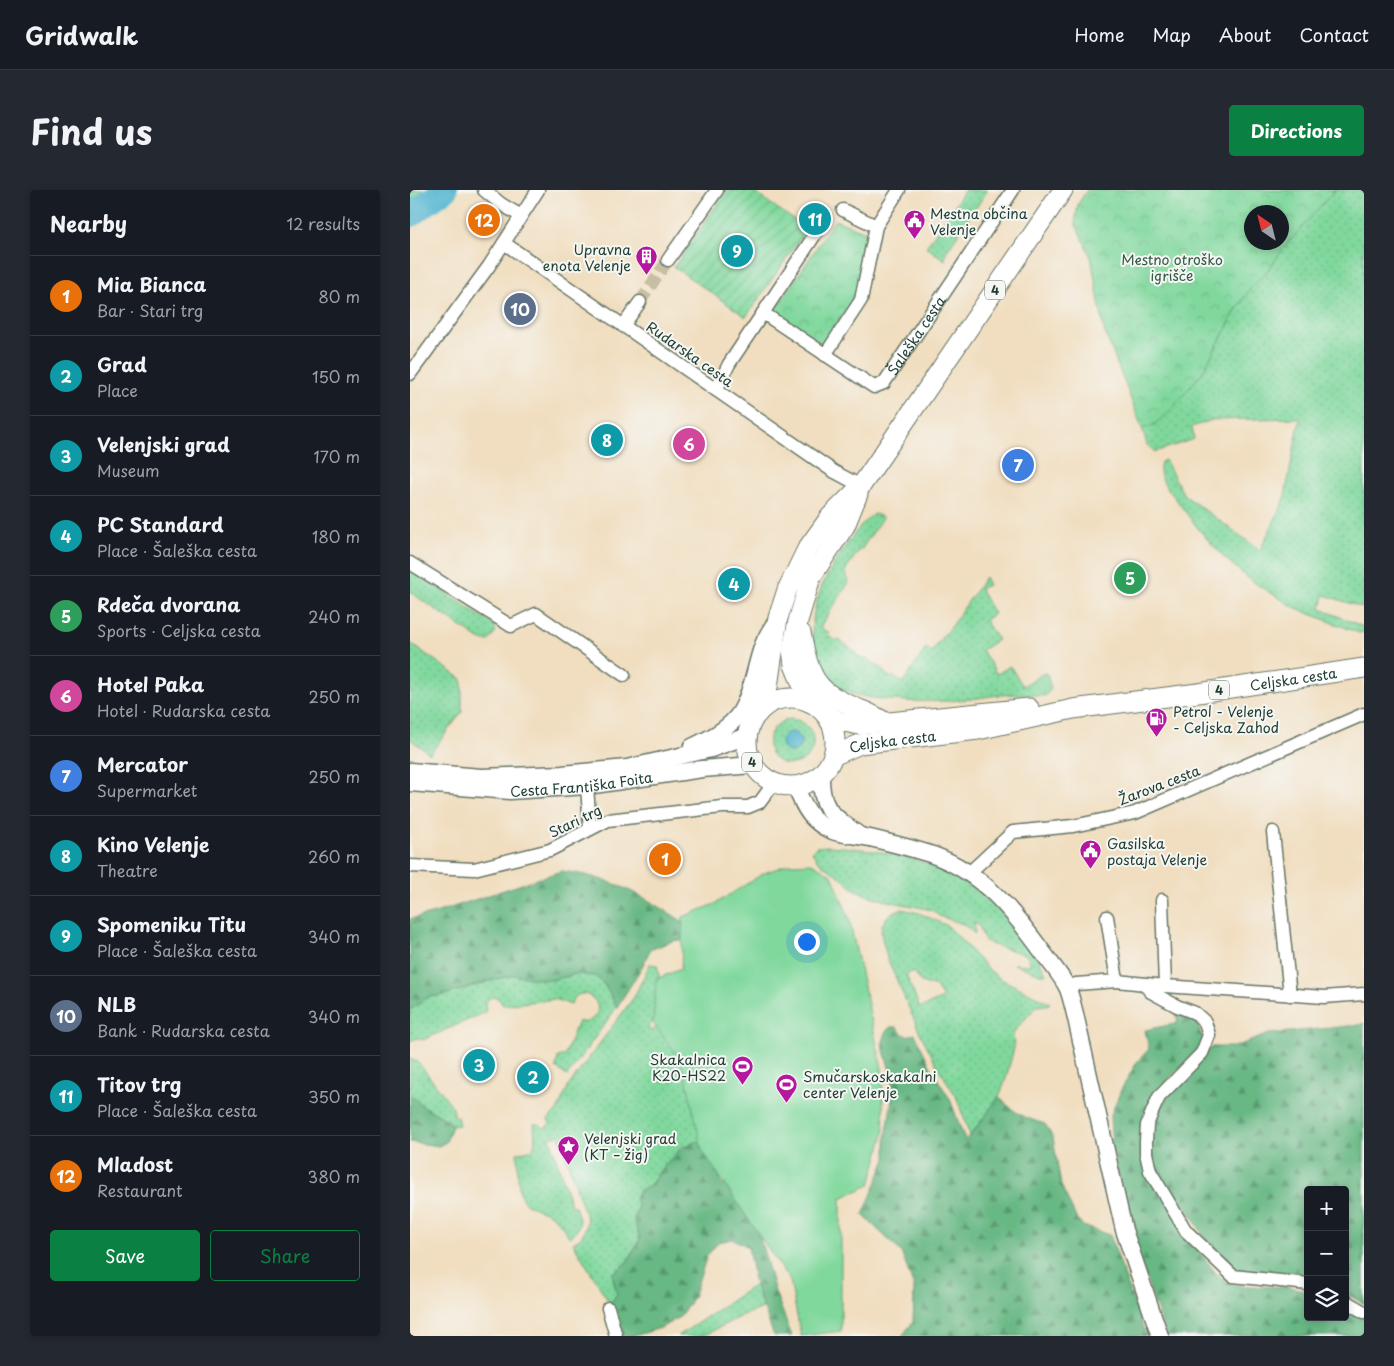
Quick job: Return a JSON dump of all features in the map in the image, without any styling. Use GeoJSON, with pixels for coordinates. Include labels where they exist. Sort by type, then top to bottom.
{"type":"FeatureCollection","features":[{"type":"Feature","properties":{"kind":"main road","name":"4"},"geometry":{"type":"LineString","coordinates":[[795,786],[784,786],[774,783],[753,765],[748,751],[747,736],[768,687],[778,618],[787,590],[807,549],[830,517],[861,486],[1063,190]]}},
{"type":"Feature","properties":{"kind":"main road"},"geometry":{"type":"LineString","coordinates":[[861,486],[845,526],[811,577],[798,622],[792,650],[794,665],[815,706],[832,726],[835,746],[833,756],[822,774],[809,782],[795,786],[804,805],[814,818],[827,829],[839,834],[860,836],[901,845],[934,856],[969,873],[999,897],[1030,934],[1068,989],[1124,1230],[1160,1336]]}},
{"type":"Feature","properties":{"kind":"main road","name":"Cesta Františka Foita"},"geometry":{"type":"LineString","coordinates":[[670,758],[708,740],[726,727],[741,711],[763,645],[778,618]]}},
{"type":"Feature","properties":{"kind":"main road","name":"Celjska cesta"},"geometry":{"type":"LineString","coordinates":[[798,622],[813,676],[826,691],[844,703],[887,723]]}},
{"type":"Feature","properties":{"kind":"main road","name":"Celjska cesta"},"geometry":{"type":"LineString","coordinates":[[833,756],[860,744],[978,730],[1073,709],[1198,693],[1364,668]]}},
{"type":"Feature","properties":{"kind":"main road"},"geometry":{"type":"LineString","coordinates":[[758,713],[769,704],[782,699],[796,699],[815,706]]}},
{"type":"Feature","properties":{"kind":"main road","name":"Celjska cesta"},"geometry":{"type":"LineString","coordinates":[[815,706],[839,721],[859,725],[1036,707],[1073,709]]}},
{"type":"Feature","properties":{"kind":"main road","name":"Cesta Františka Foita"},"geometry":{"type":"LineString","coordinates":[[410,771],[481,777],[562,774],[627,768],[711,749],[747,736]]}},
{"type":"Feature","properties":{"kind":"main road","name":"Cesta Františka Foita"},"geometry":{"type":"LineString","coordinates":[[410,783],[510,790],[587,786],[702,769],[753,765]]}},
{"type":"Feature","properties":{"kind":"main road"},"geometry":{"type":"LineString","coordinates":[[822,774],[821,792],[826,805],[834,817],[860,836]]}},
{"type":"Feature","properties":{"kind":"street"},"geometry":{"type":"LineString","coordinates":[[410,374],[504,243],[538,190]]}},
{"type":"Feature","properties":{"kind":"street"},"geometry":{"type":"LineString","coordinates":[[668,260],[717,190]]}},
{"type":"Feature","properties":{"kind":"street"},"geometry":{"type":"LineString","coordinates":[[825,355],[861,300],[876,226],[899,190]]}},
{"type":"Feature","properties":{"kind":"street","name":"Šaleška cesta"},"geometry":{"type":"LineString","coordinates":[[763,313],[874,387],[884,383],[1013,190]]}},
{"type":"Feature","properties":{"kind":"street"},"geometry":{"type":"LineString","coordinates":[[484,191],[521,216]]}},
{"type":"Feature","properties":{"kind":"street"},"geometry":{"type":"LineString","coordinates":[[843,210],[876,226]]}},
{"type":"Feature","properties":{"kind":"street"},"geometry":{"type":"LineString","coordinates":[[716,390],[729,364],[818,230]]}},
{"type":"Feature","properties":{"kind":"street","name":"Rudarska cesta"},"geometry":{"type":"LineString","coordinates":[[504,243],[833,471],[861,486]]}},
{"type":"Feature","properties":{"kind":"street"},"geometry":{"type":"LineString","coordinates":[[623,326],[640,302]]}},
{"type":"Feature","properties":{"kind":"street"},"geometry":{"type":"LineString","coordinates":[[410,564],[511,626],[536,614],[624,675]]}},
{"type":"Feature","properties":{"kind":"street","name":"Žarova cesta"},"geometry":{"type":"LineString","coordinates":[[969,873],[1013,832],[1073,826],[1135,813],[1364,714]]}},
{"type":"Feature","properties":{"kind":"street","name":"Stari trg"},"geometry":{"type":"LineString","coordinates":[[410,866],[474,868],[550,850],[608,820],[722,807],[748,807],[760,802],[774,783]]}},
{"type":"Feature","properties":{"kind":"street"},"geometry":{"type":"LineString","coordinates":[[587,786],[590,828]]}},
{"type":"Feature","properties":{"kind":"street"},"geometry":{"type":"LineString","coordinates":[[1273,832],[1290,995]]}},
{"type":"Feature","properties":{"kind":"street"},"geometry":{"type":"LineString","coordinates":[[1162,900],[1165,986]]}},
{"type":"Feature","properties":{"kind":"street"},"geometry":{"type":"LineString","coordinates":[[1107,917],[1117,981]]}},
{"type":"Feature","properties":{"kind":"street"},"geometry":{"type":"LineString","coordinates":[[1068,989],[1076,984],[1117,981],[1324,997],[1364,994]]}},
{"type":"Feature","properties":{"kind":"street"},"geometry":{"type":"LineString","coordinates":[[1144,984],[1152,992],[1177,1006],[1195,1013],[1204,1022],[1209,1035],[1202,1053],[1159,1097],[1153,1110],[1147,1125],[1146,1141],[1146,1154],[1150,1171],[1186,1231],[1233,1276],[1304,1284]]}},
{"type":"Feature","properties":{"kind":"street"},"geometry":{"type":"LineString","coordinates":[[1349,1304],[1364,1312]]}},
{"type":"Feature","properties":{"kind":"street"},"geometry":{"type":"LineString","coordinates":[[608,1308],[616,1336]]}},
{"type":"Feature","properties":{"kind":"green space"},"geometry":{"type":"Polygon","coordinates":[[[410,190],[441,190],[410,208],[410,190]]]}},
{"type":"Feature","properties":{"kind":"green space"},"geometry":{"type":"Polygon","coordinates":[[[727,190],[751,190],[807,229],[746,317],[674,267],[727,190]]]}},
{"type":"Feature","properties":{"kind":"green space"},"geometry":{"type":"Polygon","coordinates":[[[965,190],[988,190],[946,252],[945,260],[926,247],[965,190]]]}},
{"type":"Feature","properties":{"kind":"green space","name":"Mestno otroško igrišče"},"geometry":{"type":"Polygon","coordinates":[[[1087,190],[1335,190],[1289,242],[1289,205],[1244,205],[1244,250],[1282,250],[1268,270],[1249,290],[1202,373],[1170,411],[1154,425],[1142,428],[1104,330],[1091,257],[1075,223],[1078,204],[1087,190]]]}},
{"type":"Feature","properties":{"kind":"green space"},"geometry":{"type":"Polygon","coordinates":[[[1335,190],[1364,190],[1364,608],[1324,595],[1321,609],[1364,627],[1364,632],[1359,633],[1292,606],[1247,577],[1222,555],[1199,529],[1167,488],[1160,473],[1161,462],[1165,460],[1184,495],[1260,550],[1284,501],[1300,418],[1212,420],[1192,427],[1194,439],[1155,452],[1147,445],[1142,428],[1154,425],[1202,373],[1249,290],[1268,270],[1281,250],[1289,250],[1289,241],[1335,190]]]}},
{"type":"Feature","properties":{"kind":"green space"},"geometry":{"type":"Polygon","coordinates":[[[835,220],[869,233],[855,297],[824,345],[774,312],[835,220]]]}},
{"type":"Feature","properties":{"kind":"green space"},"geometry":{"type":"Polygon","coordinates":[[[875,514],[883,517],[846,569],[848,584],[820,627],[829,633],[828,636],[837,641],[838,639],[856,652],[855,654],[864,660],[866,658],[884,670],[883,672],[891,678],[893,676],[903,683],[926,648],[933,653],[933,650],[985,577],[989,585],[980,588],[994,614],[985,620],[998,640],[982,650],[997,674],[1010,666],[1023,686],[1044,673],[1047,674],[1051,689],[1045,696],[995,695],[953,701],[899,701],[856,695],[845,691],[831,681],[822,667],[814,648],[812,630],[816,604],[822,586],[853,535],[861,525],[875,514]]]}},
{"type":"Feature","properties":{"kind":"green space"},"geometry":{"type":"Polygon","coordinates":[[[410,569],[494,625],[496,632],[489,641],[479,639],[410,592],[410,569]]]}},
{"type":"Feature","properties":{"kind":"green space"},"geometry":{"type":"Polygon","coordinates":[[[410,643],[462,679],[462,712],[430,754],[410,739],[410,643]]]}},
{"type":"Feature","properties":{"kind":"green space"},"geometry":{"type":"Polygon","coordinates":[[[790,719],[808,727],[812,734],[813,742],[812,750],[807,757],[800,762],[790,764],[774,758],[770,751],[769,743],[770,735],[774,728],[781,722],[790,719]]]}},
{"type":"Feature","properties":{"kind":"green space"},"geometry":{"type":"Polygon","coordinates":[[[828,846],[904,857],[934,866],[957,877],[986,898],[1004,915],[1034,953],[1046,974],[1040,974],[1014,964],[1031,965],[1027,955],[993,945],[984,940],[979,926],[974,923],[975,934],[963,924],[939,916],[932,910],[883,900],[856,890],[823,865],[812,851],[816,847],[828,846]]]}},
{"type":"Feature","properties":{"kind":"green space","name":"Smučarskoskakalni center Velenje"},"geometry":{"type":"Polygon","coordinates":[[[812,863],[832,875],[849,918],[882,1068],[884,1133],[870,1185],[841,1198],[841,1331],[801,1336],[790,1281],[702,1150],[685,1074],[675,1052],[653,1023],[656,979],[681,969],[683,917],[715,904],[764,873],[789,864],[812,863]]]}},
{"type":"Feature","properties":{"kind":"green space"},"geometry":{"type":"Polygon","coordinates":[[[561,871],[612,883],[643,897],[688,925],[688,939],[672,941],[650,950],[642,967],[617,1007],[604,984],[595,976],[576,974],[552,980],[515,975],[496,979],[444,995],[428,997],[410,1010],[410,919],[435,913],[561,871]]]}},
{"type":"Feature","properties":{"kind":"green space"},"geometry":{"type":"Polygon","coordinates":[[[902,909],[919,913],[948,926],[986,967],[999,978],[1050,1003],[1037,1006],[1016,1029],[1013,1034],[1014,1048],[999,1097],[970,1136],[956,1096],[920,1033],[887,958],[881,933],[882,925],[893,912],[902,909]],[[913,971],[906,975],[920,1008],[943,998],[936,987],[921,982],[913,971]]]}},
{"type":"Feature","properties":{"kind":"green space"},"geometry":{"type":"Polygon","coordinates":[[[650,964],[657,965],[659,989],[655,1015],[648,1028],[650,1031],[657,1027],[669,1008],[700,1124],[696,1126],[702,1140],[682,1147],[660,1170],[651,1184],[638,1191],[638,1206],[634,1219],[640,1239],[629,1259],[612,1274],[617,1294],[610,1304],[573,1243],[583,1234],[587,1220],[559,1135],[550,1138],[571,1206],[575,1206],[579,1220],[577,1230],[569,1237],[555,1218],[530,1206],[523,1200],[519,1186],[517,1153],[533,1149],[535,1141],[534,1124],[545,1128],[550,1124],[548,1119],[557,1111],[569,1085],[634,997],[650,964]]]}},
{"type":"Feature","properties":{"kind":"green space"},"geometry":{"type":"Polygon","coordinates":[[[576,974],[595,976],[604,984],[617,1007],[567,1076],[556,1068],[558,1057],[565,1055],[578,1021],[589,1021],[597,1012],[595,1001],[591,996],[585,994],[580,994],[571,1005],[555,999],[503,1005],[498,998],[491,997],[486,1003],[486,1012],[423,1040],[418,1038],[410,1041],[410,1010],[428,997],[444,995],[515,975],[552,980],[576,974]]]}},
{"type":"Feature","properties":{"kind":"green space"},"geometry":{"type":"Polygon","coordinates":[[[1175,1009],[1196,1022],[1204,1040],[1200,1048],[1163,1085],[1143,1164],[1199,1250],[1220,1277],[1230,1283],[1241,1286],[1289,1287],[1304,1290],[1304,1321],[1349,1321],[1349,1308],[1364,1317],[1364,1336],[1166,1336],[1133,1240],[1112,1148],[1110,1117],[1121,1090],[1137,1062],[1149,1049],[1145,1030],[1178,1023],[1175,1009]]]}},
{"type":"Feature","properties":{"kind":"green space"},"geometry":{"type":"Polygon","coordinates":[[[1364,1023],[1364,1304],[1349,1295],[1349,1186],[1304,1186],[1304,1277],[1249,1276],[1233,1271],[1220,1260],[1184,1205],[1158,1178],[1151,1156],[1152,1133],[1158,1112],[1171,1092],[1212,1047],[1234,1047],[1269,1034],[1364,1023]]]}},
{"type":"Feature","properties":{"kind":"green space"},"geometry":{"type":"Polygon","coordinates":[[[891,1027],[897,1027],[906,1035],[915,1034],[933,1072],[950,1099],[965,1140],[999,1097],[1020,1114],[1045,1124],[1053,1138],[1061,1185],[1077,1220],[1083,1226],[1110,1235],[1146,1336],[902,1336],[913,1322],[914,1287],[901,1252],[863,1215],[886,1159],[886,1138],[892,1099],[891,1074],[882,1044],[887,1030],[891,1027]]]}},
{"type":"Feature","properties":{"kind":"green space"},"geometry":{"type":"Polygon","coordinates":[[[410,1059],[418,1062],[453,1107],[454,1116],[457,1117],[459,1125],[452,1126],[449,1121],[423,1106],[410,1095],[410,1059]]]}},
{"type":"Feature","properties":{"kind":"green space"},"geometry":{"type":"Polygon","coordinates":[[[410,1095],[423,1106],[449,1121],[452,1126],[446,1142],[439,1146],[410,1142],[410,1095]]]}},
{"type":"Feature","properties":{"kind":"green space"},"geometry":{"type":"Polygon","coordinates":[[[702,1140],[711,1154],[722,1184],[749,1190],[759,1218],[759,1235],[775,1292],[792,1336],[774,1336],[755,1285],[748,1247],[733,1239],[718,1242],[707,1256],[693,1297],[681,1316],[661,1328],[634,1336],[621,1336],[610,1304],[617,1294],[612,1274],[629,1259],[640,1239],[634,1219],[638,1206],[635,1198],[639,1192],[655,1180],[661,1170],[679,1151],[690,1144],[702,1140]]]}},
{"type":"Feature","properties":{"kind":"green space"},"geometry":{"type":"Polygon","coordinates":[[[755,1285],[763,1308],[743,1315],[703,1336],[678,1336],[755,1285]]]}},
{"type":"Feature","properties":{"kind":"water"},"geometry":{"type":"Polygon","coordinates":[[[787,732],[795,732],[801,738],[801,746],[795,752],[787,752],[781,746],[781,738],[787,732]]]}},
{"type":"Feature","properties":{"kind":"waterway"},"geometry":{"type":"LineString","coordinates":[[410,215],[445,190]]}},
{"type":"Feature","properties":{"kind":"tunnel"},"geometry":{"type":"LineString","coordinates":[[640,302],[668,260]]}},
{"type":"Feature","properties":{"kind":"place","name":"Titov trg"},"geometry":{"type":"Point","coordinates":[815,219]}},
{"type":"Feature","properties":{"kind":"place","name":"Mladost"},"geometry":{"type":"Point","coordinates":[484,220]}},
{"type":"Feature","properties":{"kind":"place","name":"Mestna občina Velenje"},"geometry":{"type":"Point","coordinates":[914,240]}},
{"type":"Feature","properties":{"kind":"place","name":"Spomeniku Titu"},"geometry":{"type":"Point","coordinates":[737,251]}},
{"type":"Feature","properties":{"kind":"place","name":"Upravna enota Velenje"},"geometry":{"type":"Point","coordinates":[647,276]}},
{"type":"Feature","properties":{"kind":"place","name":"NLB"},"geometry":{"type":"Point","coordinates":[520,309]}},
{"type":"Feature","properties":{"kind":"place","name":"Kino Velenje"},"geometry":{"type":"Point","coordinates":[607,440]}},
{"type":"Feature","properties":{"kind":"place","name":"Hotel Paka"},"geometry":{"type":"Point","coordinates":[689,444]}},
{"type":"Feature","properties":{"kind":"place","name":"Mercator"},"geometry":{"type":"Point","coordinates":[1018,465]}},
{"type":"Feature","properties":{"kind":"place","name":"Rdeča dvorana"},"geometry":{"type":"Point","coordinates":[1130,578]}},
{"type":"Feature","properties":{"kind":"place","name":"PC Standard"},"geometry":{"type":"Point","coordinates":[734,584]}},
{"type":"Feature","properties":{"kind":"place","name":"Petrol - Velenje - Celjska Zahod"},"geometry":{"type":"Point","coordinates":[1157,738]}},
{"type":"Feature","properties":{"kind":"place","name":"Mia Bianca"},"geometry":{"type":"Point","coordinates":[665,859]}},
{"type":"Feature","properties":{"kind":"place","name":"Gasilska postaja Velenje"},"geometry":{"type":"Point","coordinates":[1091,870]}},
{"type":"Feature","properties":{"kind":"place","name":"Velenjski grad"},"geometry":{"type":"Point","coordinates":[479,1065]}},
{"type":"Feature","properties":{"kind":"place","name":"Grad"},"geometry":{"type":"Point","coordinates":[533,1077]}},
{"type":"Feature","properties":{"kind":"place","name":"Skakalnica K20-HS22"},"geometry":{"type":"Point","coordinates":[742,1086]}},
{"type":"Feature","properties":{"kind":"place","name":"Smučarskoskakalni center Velenje"},"geometry":{"type":"Point","coordinates":[787,1103]}},
{"type":"Feature","properties":{"kind":"place","name":"Velenjski grad (KT – žig)"},"geometry":{"type":"Point","coordinates":[568,1165]}}]}
